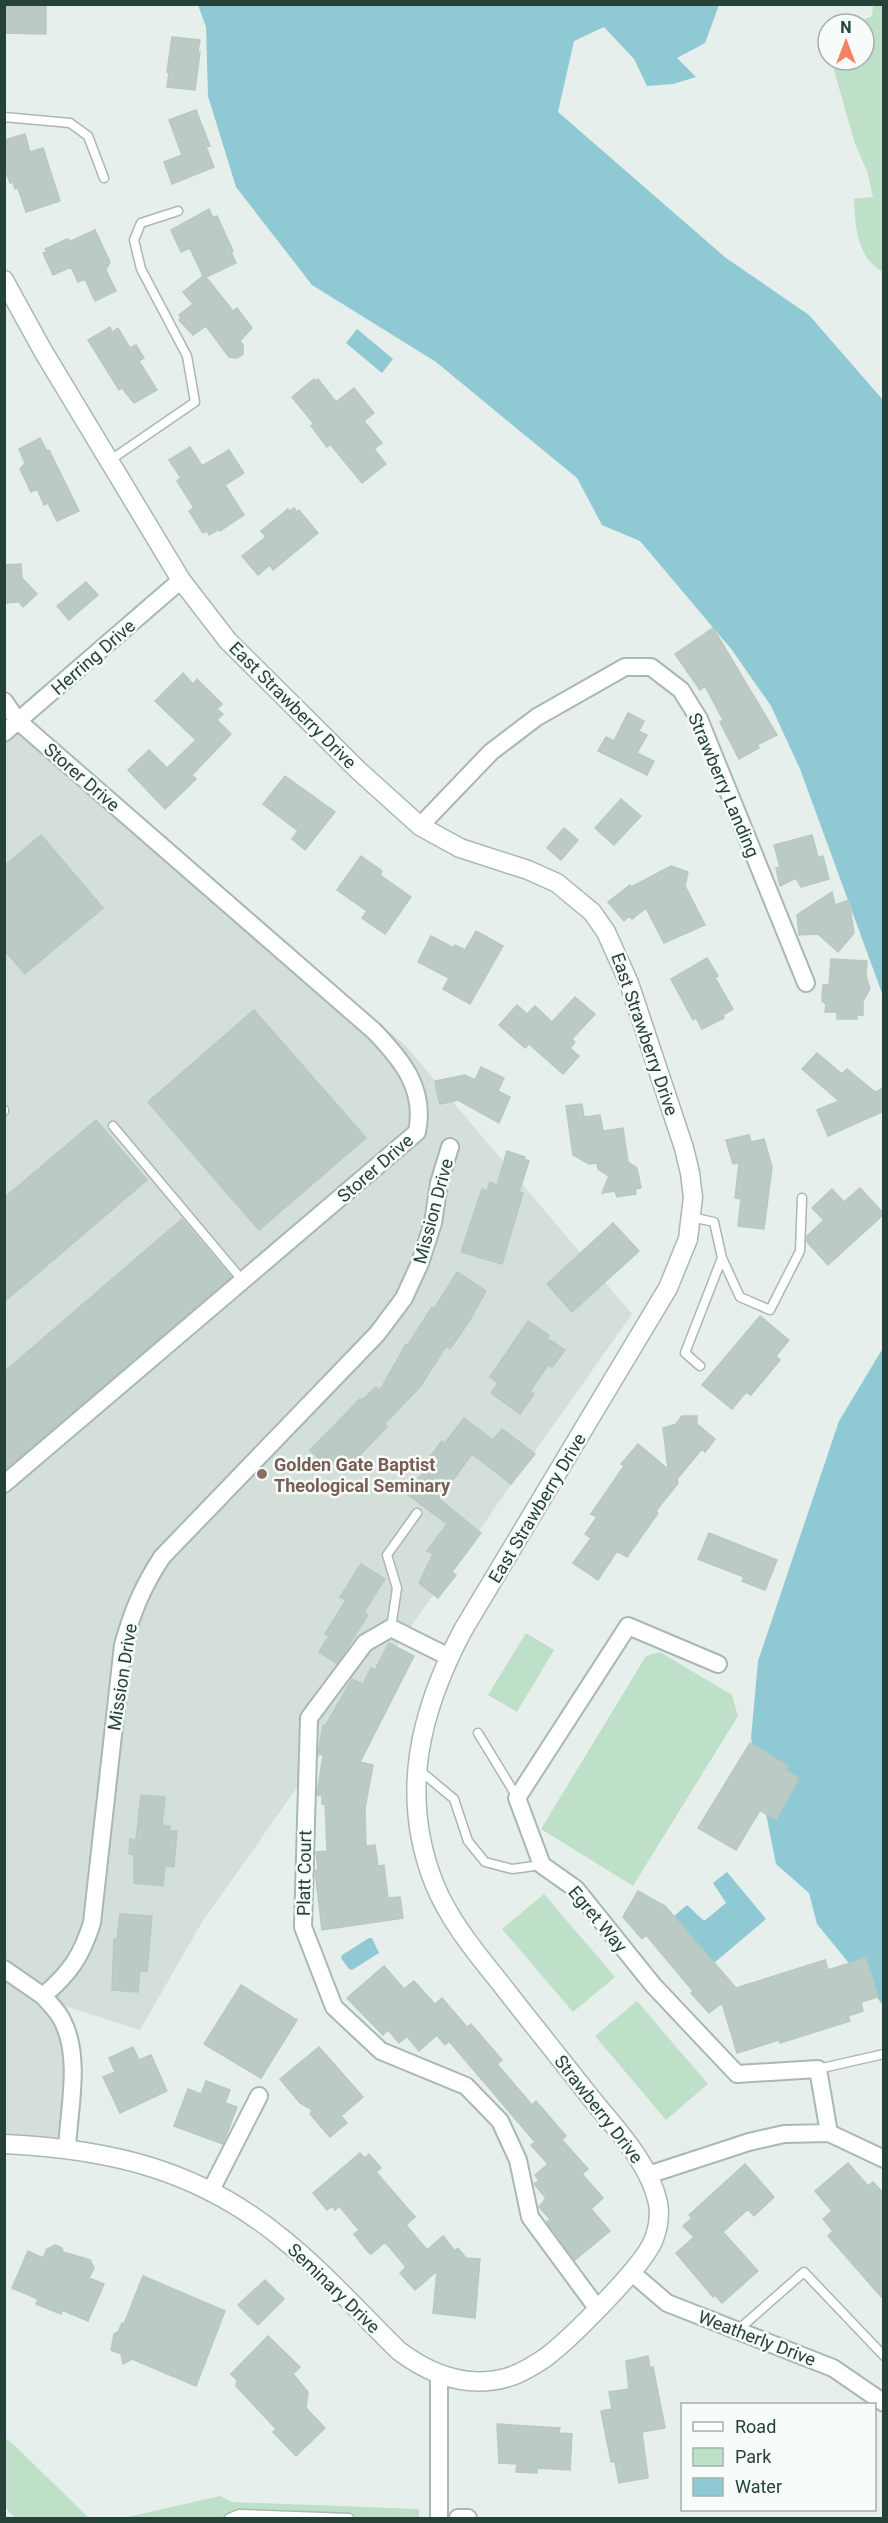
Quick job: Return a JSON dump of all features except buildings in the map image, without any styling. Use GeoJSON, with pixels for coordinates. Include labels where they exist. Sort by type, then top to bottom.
{"type":"FeatureCollection","features":[{"type":"Feature","properties":{"kind":"street","name":"East Strawberry Drive"},"geometry":{"type":"LineString","coordinates":[[4,280],[43,351],[181,580],[214,624],[257,671],[374,785],[420,826],[460,848],[528,870],[557,883],[592,912],[606,932],[629,983],[684,1148],[692,1189],[691,1217],[688,1239],[668,1288],[449,1657],[424,1724],[417,1768],[417,1805],[426,1858],[435,1885],[447,1909],[482,1961]]}},
{"type":"Feature","properties":{"kind":"street","name":"Herring Drive"},"geometry":{"type":"LineString","coordinates":[[4,733],[181,580]]}},
{"type":"Feature","properties":{"kind":"street","name":"Strawberry Landing"},"geometry":{"type":"LineString","coordinates":[[420,826],[491,752],[537,717],[625,667],[651,667],[681,690],[699,719],[806,983]]}},
{"type":"Feature","properties":{"kind":"street","name":"Storer Drive"},"geometry":{"type":"LineString","coordinates":[[4,701],[18,722],[374,1031],[404,1066],[419,1101],[420,1116],[417,1132],[4,1484]]}},
{"type":"Feature","properties":{"kind":"street","name":"Mission Drive"},"geometry":{"type":"LineString","coordinates":[[43,1995],[75,1965],[84,1949],[92,1923],[123,1645],[141,1590],[162,1557],[377,1334],[404,1298],[420,1263],[433,1224],[439,1183],[450,1147]]}},
{"type":"Feature","properties":{"kind":"street"},"geometry":{"type":"LineString","coordinates":[[542,1865],[517,1798],[628,1626],[718,1664]]}},
{"type":"Feature","properties":{"kind":"street"},"geometry":{"type":"LineString","coordinates":[[391,1628],[449,1657]]}},
{"type":"Feature","properties":{"kind":"street","name":"Platt Court"},"geometry":{"type":"LineString","coordinates":[[391,1628],[365,1643],[309,1718],[303,1927],[334,2007],[381,2051],[466,2086],[500,2121],[518,2160],[530,2217],[597,2308]]}},
{"type":"Feature","properties":{"kind":"street","name":"Egret Way"},"geometry":{"type":"LineString","coordinates":[[542,1865],[576,1889],[653,1985],[737,2074],[818,2069]]}},
{"type":"Feature","properties":{"kind":"street","name":"Strawberry Drive"},"geometry":{"type":"LineString","coordinates":[[482,1961],[619,2134],[648,2175],[658,2207],[658,2223],[654,2239],[631,2272]]}},
{"type":"Feature","properties":{"kind":"street"},"geometry":{"type":"LineString","coordinates":[[4,1969],[43,1995],[63,2021],[70,2041],[73,2064],[67,2148]]}},
{"type":"Feature","properties":{"kind":"street"},"geometry":{"type":"LineString","coordinates":[[818,2069],[829,2133]]}},
{"type":"Feature","properties":{"kind":"street"},"geometry":{"type":"LineString","coordinates":[[210,2192],[259,2096]]}},
{"type":"Feature","properties":{"kind":"street"},"geometry":{"type":"LineString","coordinates":[[648,2175],[784,2134],[829,2133],[884,2159]]}},
{"type":"Feature","properties":{"kind":"street","name":"Seminary Drive"},"geometry":{"type":"LineString","coordinates":[[4,2144],[67,2148],[132,2160],[168,2172],[234,2204],[285,2240],[399,2351],[418,2365],[439,2375],[483,2381],[507,2378],[528,2369],[547,2356],[631,2272]]}},
{"type":"Feature","properties":{"kind":"street","name":"Weatherly Drive"},"geometry":{"type":"LineString","coordinates":[[631,2272],[667,2303],[833,2368],[884,2403]]}},
{"type":"Feature","properties":{"kind":"street"},"geometry":{"type":"LineString","coordinates":[[439,2375],[439,2518]]}},
{"type":"Feature","properties":{"kind":"street"},"geometry":{"type":"LineString","coordinates":[[458,2518],[468,2518]]}},
{"type":"Feature","properties":{"kind":"lane"},"geometry":{"type":"LineString","coordinates":[[4,117],[70,123],[88,136],[104,178]]}},
{"type":"Feature","properties":{"kind":"lane"},"geometry":{"type":"LineString","coordinates":[[108,461],[195,402],[187,356],[141,269],[134,240],[141,224],[178,211]]}},
{"type":"Feature","properties":{"kind":"lane"},"geometry":{"type":"LineString","coordinates":[[113,1126],[244,1281]]}},
{"type":"Feature","properties":{"kind":"lane"},"geometry":{"type":"LineString","coordinates":[[691,1217],[714,1222],[722,1258],[740,1297],[770,1310],[800,1251],[802,1198]]}},
{"type":"Feature","properties":{"kind":"lane"},"geometry":{"type":"LineString","coordinates":[[700,1366],[686,1353],[722,1258]]}},
{"type":"Feature","properties":{"kind":"lane"},"geometry":{"type":"LineString","coordinates":[[391,1628],[398,1587],[387,1555],[417,1513]]}},
{"type":"Feature","properties":{"kind":"lane"},"geometry":{"type":"LineString","coordinates":[[478,1733],[517,1798]]}},
{"type":"Feature","properties":{"kind":"lane"},"geometry":{"type":"LineString","coordinates":[[417,1768],[454,1799],[468,1841],[485,1862],[512,1869],[542,1865]]}},
{"type":"Feature","properties":{"kind":"lane"},"geometry":{"type":"LineString","coordinates":[[818,2069],[884,2054]]}},
{"type":"Feature","properties":{"kind":"lane"},"geometry":{"type":"LineString","coordinates":[[738,2330],[804,2272],[884,2356]]}},
{"type":"Feature","properties":{"kind":"lane"},"geometry":{"type":"LineString","coordinates":[[229,2518],[239,2514],[349,2518]]}},
{"type":"Feature","properties":{"kind":"shaded area","name":"Golden Gate Baptist Theological Seminary"},"geometry":{"type":"Polygon","coordinates":[[[18,716],[405,1045],[632,1314],[202,1922],[140,2030],[56,2003],[78,2125],[67,2148],[5,2144],[4,729],[18,716]]]}},
{"type":"Feature","properties":{"kind":"green space"},"geometry":{"type":"Polygon","coordinates":[[[873,6],[881,6],[884,10],[883,272],[868,258],[859,240],[854,199],[873,197],[867,171],[855,144],[835,72],[876,72],[876,12],[872,12],[873,6]]]}},
{"type":"Feature","properties":{"kind":"green space"},"geometry":{"type":"Polygon","coordinates":[[[526,1633],[554,1650],[517,1712],[488,1695],[526,1633]]]}},
{"type":"Feature","properties":{"kind":"green space"},"geometry":{"type":"Polygon","coordinates":[[[660,1652],[732,1695],[738,1716],[633,1886],[541,1829],[646,1656],[660,1652]]]}},
{"type":"Feature","properties":{"kind":"green space"},"geometry":{"type":"Polygon","coordinates":[[[544,1894],[615,1977],[573,2012],[502,1929],[544,1894]]]}},
{"type":"Feature","properties":{"kind":"green space"},"geometry":{"type":"Polygon","coordinates":[[[637,2001],[708,2084],[666,2120],[595,2036],[637,2001]]]}},
{"type":"Feature","properties":{"kind":"green space"},"geometry":{"type":"Polygon","coordinates":[[[5,2438],[89,2518],[15,2518],[5,2507],[5,2438]]]}},
{"type":"Feature","properties":{"kind":"green space"},"geometry":{"type":"Polygon","coordinates":[[[220,2496],[232,2502],[419,2509],[419,2518],[123,2518],[220,2496]]]}},
{"type":"Feature","properties":{"kind":"water"},"geometry":{"type":"Polygon","coordinates":[[[198,5],[719,5],[705,43],[677,58],[696,77],[673,84],[647,86],[634,59],[604,27],[574,41],[558,112],[726,258],[809,315],[883,400],[883,996],[800,769],[771,706],[732,650],[640,541],[602,525],[577,478],[436,362],[312,285],[236,187],[208,96],[206,27],[198,5]]]}},
{"type":"Feature","properties":{"kind":"water"},"geometry":{"type":"Polygon","coordinates":[[[357,329],[393,359],[382,373],[346,343],[357,329]]]}},
{"type":"Feature","properties":{"kind":"water"},"geometry":{"type":"Polygon","coordinates":[[[883,1348],[883,2005],[817,1924],[809,1893],[776,1864],[751,1738],[758,1661],[839,1421],[883,1348]]]}},
{"type":"Feature","properties":{"kind":"water"},"geometry":{"type":"Polygon","coordinates":[[[727,1872],[766,1919],[714,1963],[674,1916],[687,1905],[704,1921],[726,1903],[713,1883],[727,1872]]]}},
{"type":"Feature","properties":{"kind":"water"},"geometry":{"type":"Polygon","coordinates":[[[372,1938],[379,1953],[352,1970],[349,1969],[341,1958],[342,1955],[372,1938]]]}},
{"type":"Feature","properties":{"kind":"place","name":"Golden Gate Baptist Theological Seminary"},"geometry":{"type":"Point","coordinates":[262,1474]}}]}
